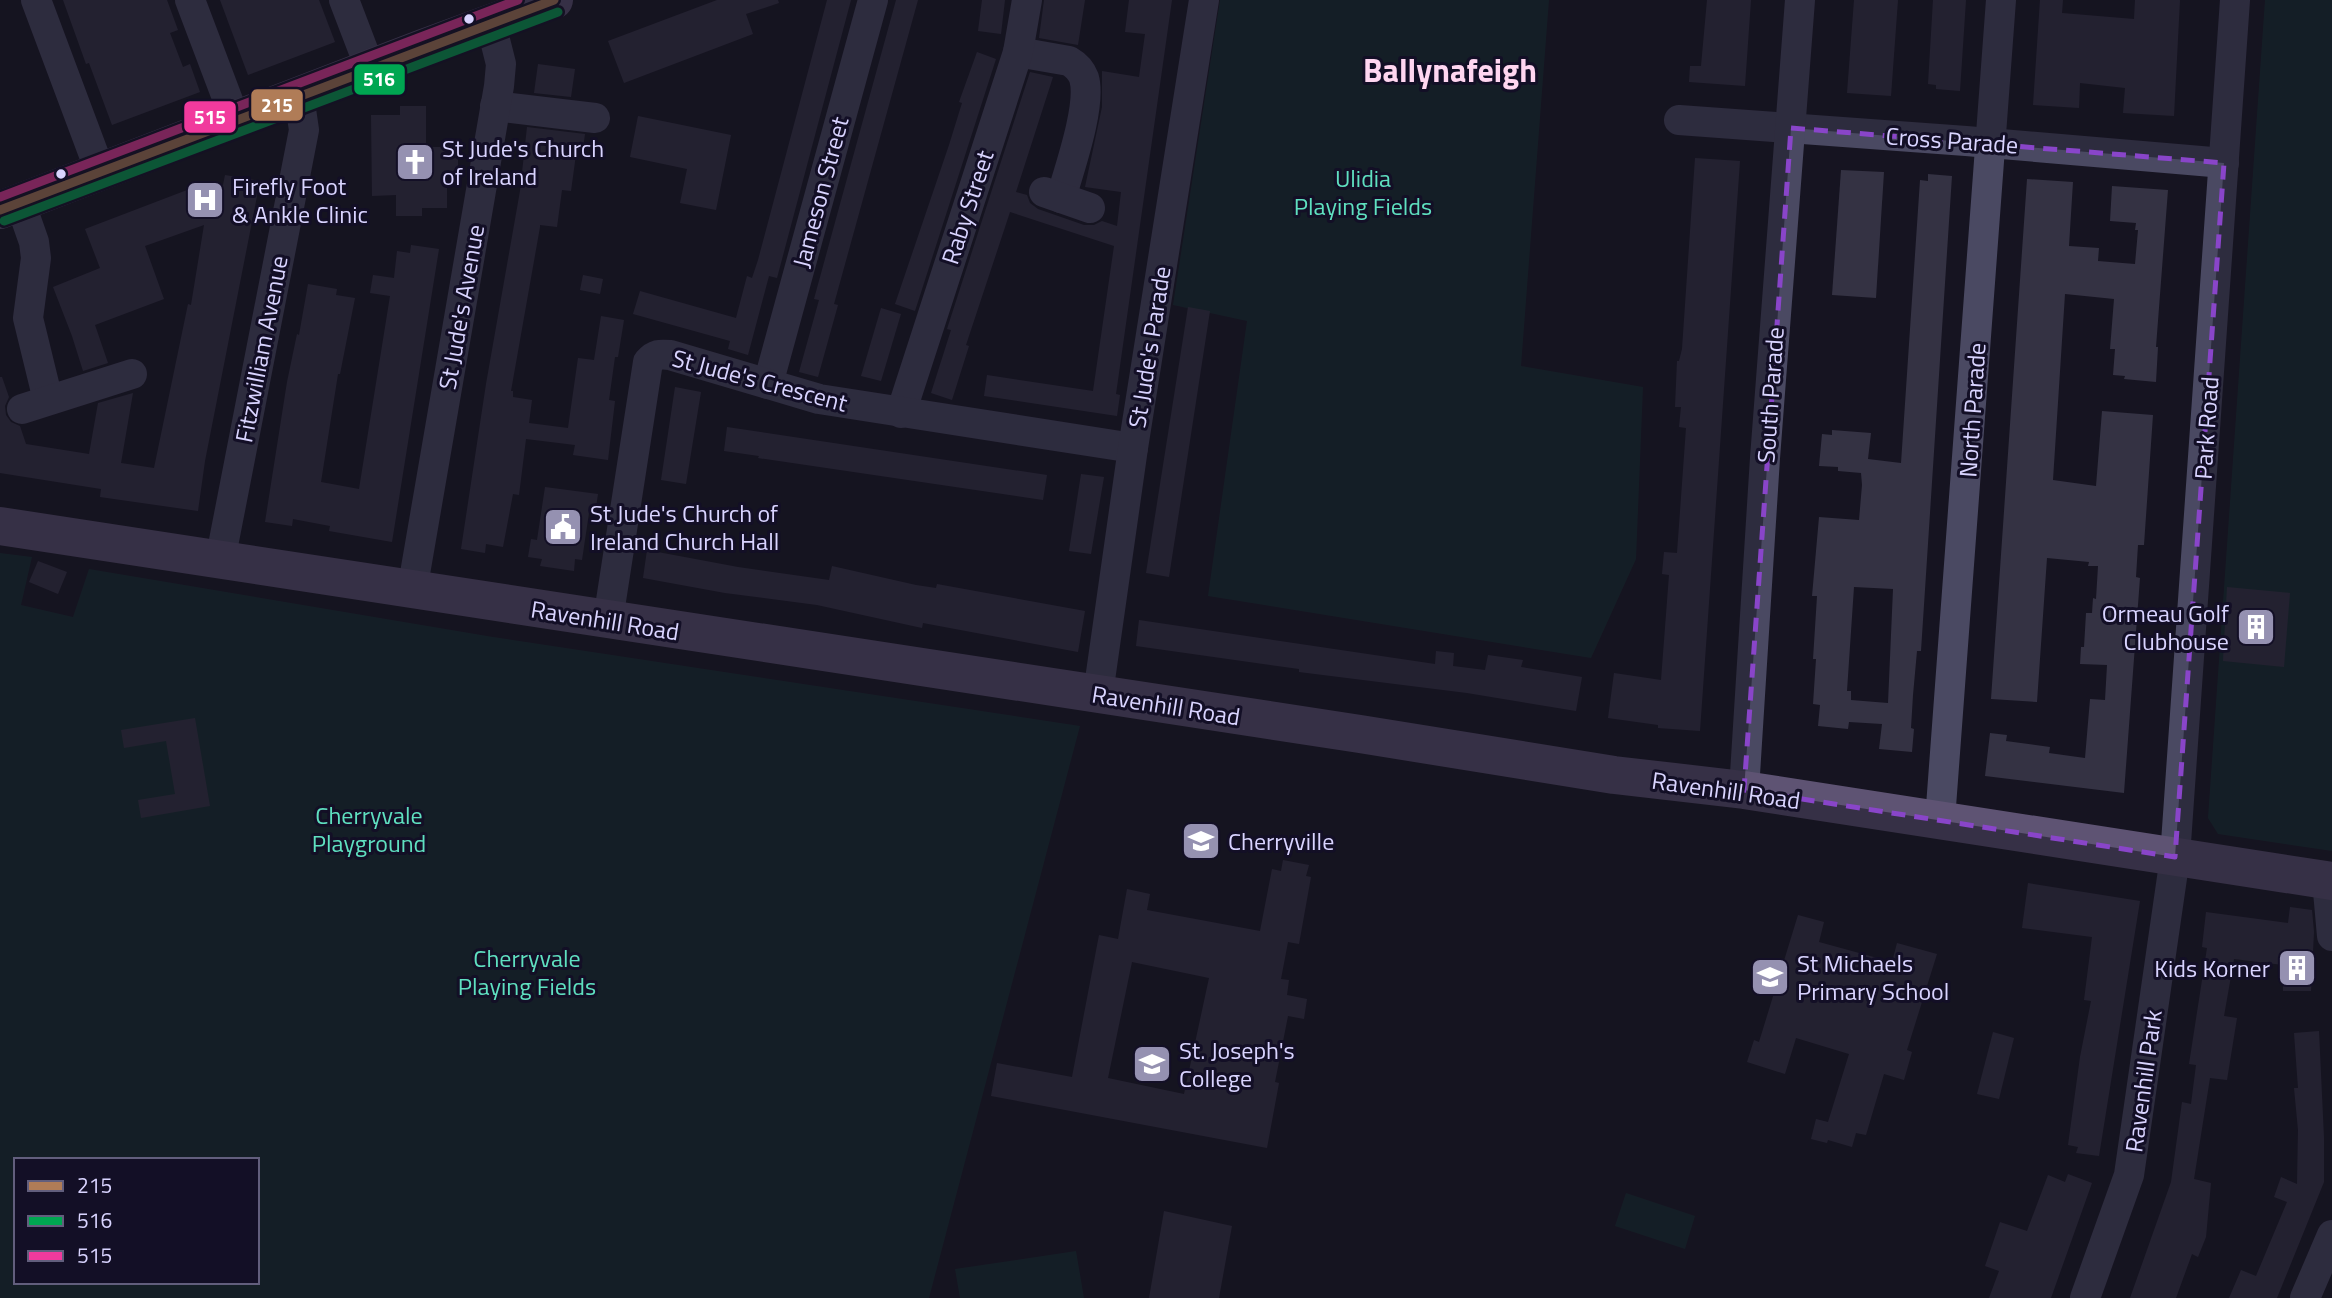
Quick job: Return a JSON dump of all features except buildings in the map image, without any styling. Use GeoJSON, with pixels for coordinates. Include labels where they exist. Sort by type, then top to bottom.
{"type":"FeatureCollection","features":[{"type":"Feature","properties":{"kind":"main road"},"geometry":{"type":"LineString","coordinates":[[10,206],[299,96],[498,14],[554,0]]}},
{"type":"Feature","properties":{"kind":"main road","name":"Ravenhill Road"},"geometry":{"type":"LineString","coordinates":[[0,526],[1614,775],[1744,790],[2330,881]]}},
{"type":"Feature","properties":{"kind":"street"},"geometry":{"type":"LineString","coordinates":[[36,0],[100,171]]}},
{"type":"Feature","properties":{"kind":"street"},"geometry":{"type":"LineString","coordinates":[[190,0],[235,119]]}},
{"type":"Feature","properties":{"kind":"street"},"geometry":{"type":"LineString","coordinates":[[344,0],[370,68]]}},
{"type":"Feature","properties":{"kind":"street","name":"Jameson Street"},"geometry":{"type":"LineString","coordinates":[[768,384],[873,0]]}},
{"type":"Feature","properties":{"kind":"street","name":"Raby Street"},"geometry":{"type":"LineString","coordinates":[[901,413],[1018,52],[1027,0]]}},
{"type":"Feature","properties":{"kind":"street","name":"St Jude's Parade"},"geometry":{"type":"LineString","coordinates":[[1098,695],[1133,448],[1204,0]]}},
{"type":"Feature","properties":{"kind":"street","name":"South Parade"},"geometry":{"type":"LineString","coordinates":[[1744,790],[1765,458],[1800,0]]}},
{"type":"Feature","properties":{"kind":"street","name":"North Parade"},"geometry":{"type":"LineString","coordinates":[[1940,820],[2001,0]]}},
{"type":"Feature","properties":{"kind":"street","name":"Park Road"},"geometry":{"type":"LineString","coordinates":[[2175,857],[2235,0]]}},
{"type":"Feature","properties":{"kind":"street","name":"St Jude's Avenue"},"geometry":{"type":"LineString","coordinates":[[412,591],[495,106],[501,64],[498,14]]}},
{"type":"Feature","properties":{"kind":"street"},"geometry":{"type":"LineString","coordinates":[[1018,52],[1069,61],[1076,65],[1084,79],[1081,121],[1052,195],[1090,208]]}},
{"type":"Feature","properties":{"kind":"street","name":"Fitzwilliam Avenue"},"geometry":{"type":"LineString","coordinates":[[220,561],[304,130],[299,96]]}},
{"type":"Feature","properties":{"kind":"street"},"geometry":{"type":"LineString","coordinates":[[495,106],[595,118]]}},
{"type":"Feature","properties":{"kind":"street","name":"Cross Parade"},"geometry":{"type":"LineString","coordinates":[[1679,120],[2224,163]]}},
{"type":"Feature","properties":{"kind":"street"},"geometry":{"type":"LineString","coordinates":[[10,206],[34,242],[36,258],[28,318],[35,404],[132,374]]}},
{"type":"Feature","properties":{"kind":"street","name":"St Jude's Crescent"},"geometry":{"type":"LineString","coordinates":[[607,620],[648,362],[653,356],[670,355],[819,399],[1133,448]]}},
{"type":"Feature","properties":{"kind":"street","name":"Ravenhill Park"},"geometry":{"type":"LineString","coordinates":[[2085,1298],[2129,1175],[2175,857]]}},
{"type":"Feature","properties":{"kind":"street"},"geometry":{"type":"LineString","coordinates":[[2330,881],[2332,936]]}},
{"type":"Feature","properties":{"kind":"street"},"geometry":{"type":"LineString","coordinates":[[2305,1298],[2332,1235]]}},
{"type":"Feature","properties":{"kind":"highlighted area"},"geometry":{"type":"Polygon","coordinates":[[[1791,128],[2224,163],[2175,857],[1744,790],[1791,128]]]}},
{"type":"Feature","properties":{"kind":"green space","name":"Ulidia Playing Fields"},"geometry":{"type":"Polygon","coordinates":[[[1220,0],[1549,0],[1521,366],[1643,387],[1636,559],[1591,658],[1208,596],[1247,321],[1173,305],[1220,0]]]}},
{"type":"Feature","properties":{"kind":"green space"},"geometry":{"type":"Polygon","coordinates":[[[2265,0],[2332,0],[2332,851],[2218,834],[2208,818],[2265,0]]]}},
{"type":"Feature","properties":{"kind":"green space","name":"Cherryvale Playing Fields"},"geometry":{"type":"Polygon","coordinates":[[[0,553],[32,557],[21,605],[73,617],[89,569],[493,637],[1080,726],[929,1298],[0,1298],[0,553]]]}},
{"type":"Feature","properties":{"kind":"green space"},"geometry":{"type":"Polygon","coordinates":[[[1626,1193],[1695,1216],[1685,1249],[1615,1226],[1626,1193]]]}},
{"type":"Feature","properties":{"kind":"green space"},"geometry":{"type":"Polygon","coordinates":[[[1076,1251],[1084,1298],[960,1298],[955,1269],[1076,1251]]]}},
{"type":"Feature","properties":{"kind":"transit line","name":"515"},"geometry":{"type":"LineString","coordinates":[[0,197],[518,0]]}},
{"type":"Feature","properties":{"kind":"transit line","name":"215"},"geometry":{"type":"LineString","coordinates":[[0,210],[554,0]]}},
{"type":"Feature","properties":{"kind":"transit line","name":"516"},"geometry":{"type":"LineString","coordinates":[[4,221],[558,12]]}},
{"type":"Feature","properties":{"kind":"place","name":"St Jude's Church of Ireland"},"geometry":{"type":"Point","coordinates":[415,162]}},
{"type":"Feature","properties":{"kind":"place","name":"Firefly Foot & Ankle Clinic"},"geometry":{"type":"Point","coordinates":[205,200]}},
{"type":"Feature","properties":{"kind":"place","name":"St Jude's Church of Ireland Church Hall"},"geometry":{"type":"Point","coordinates":[563,527]}},
{"type":"Feature","properties":{"kind":"place","name":"Ormeau Golf Clubhouse"},"geometry":{"type":"Point","coordinates":[2256,627]}},
{"type":"Feature","properties":{"kind":"place","name":"Cherryville"},"geometry":{"type":"Point","coordinates":[1201,841]}},
{"type":"Feature","properties":{"kind":"place","name":"Kids Korner"},"geometry":{"type":"Point","coordinates":[2297,968]}},
{"type":"Feature","properties":{"kind":"place","name":"St Michaels Primary School"},"geometry":{"type":"Point","coordinates":[1770,977]}},
{"type":"Feature","properties":{"kind":"place","name":"St. Joseph's College"},"geometry":{"type":"Point","coordinates":[1152,1064]}},
{"type":"Feature","properties":{"kind":"district","name":"Ballynafeigh"},"geometry":{"type":"Point","coordinates":[1450,70]}},
{"type":"Feature","properties":{"kind":"park label","name":"Cherryvale Playground"},"geometry":{"type":"Point","coordinates":[369,829]}}]}
